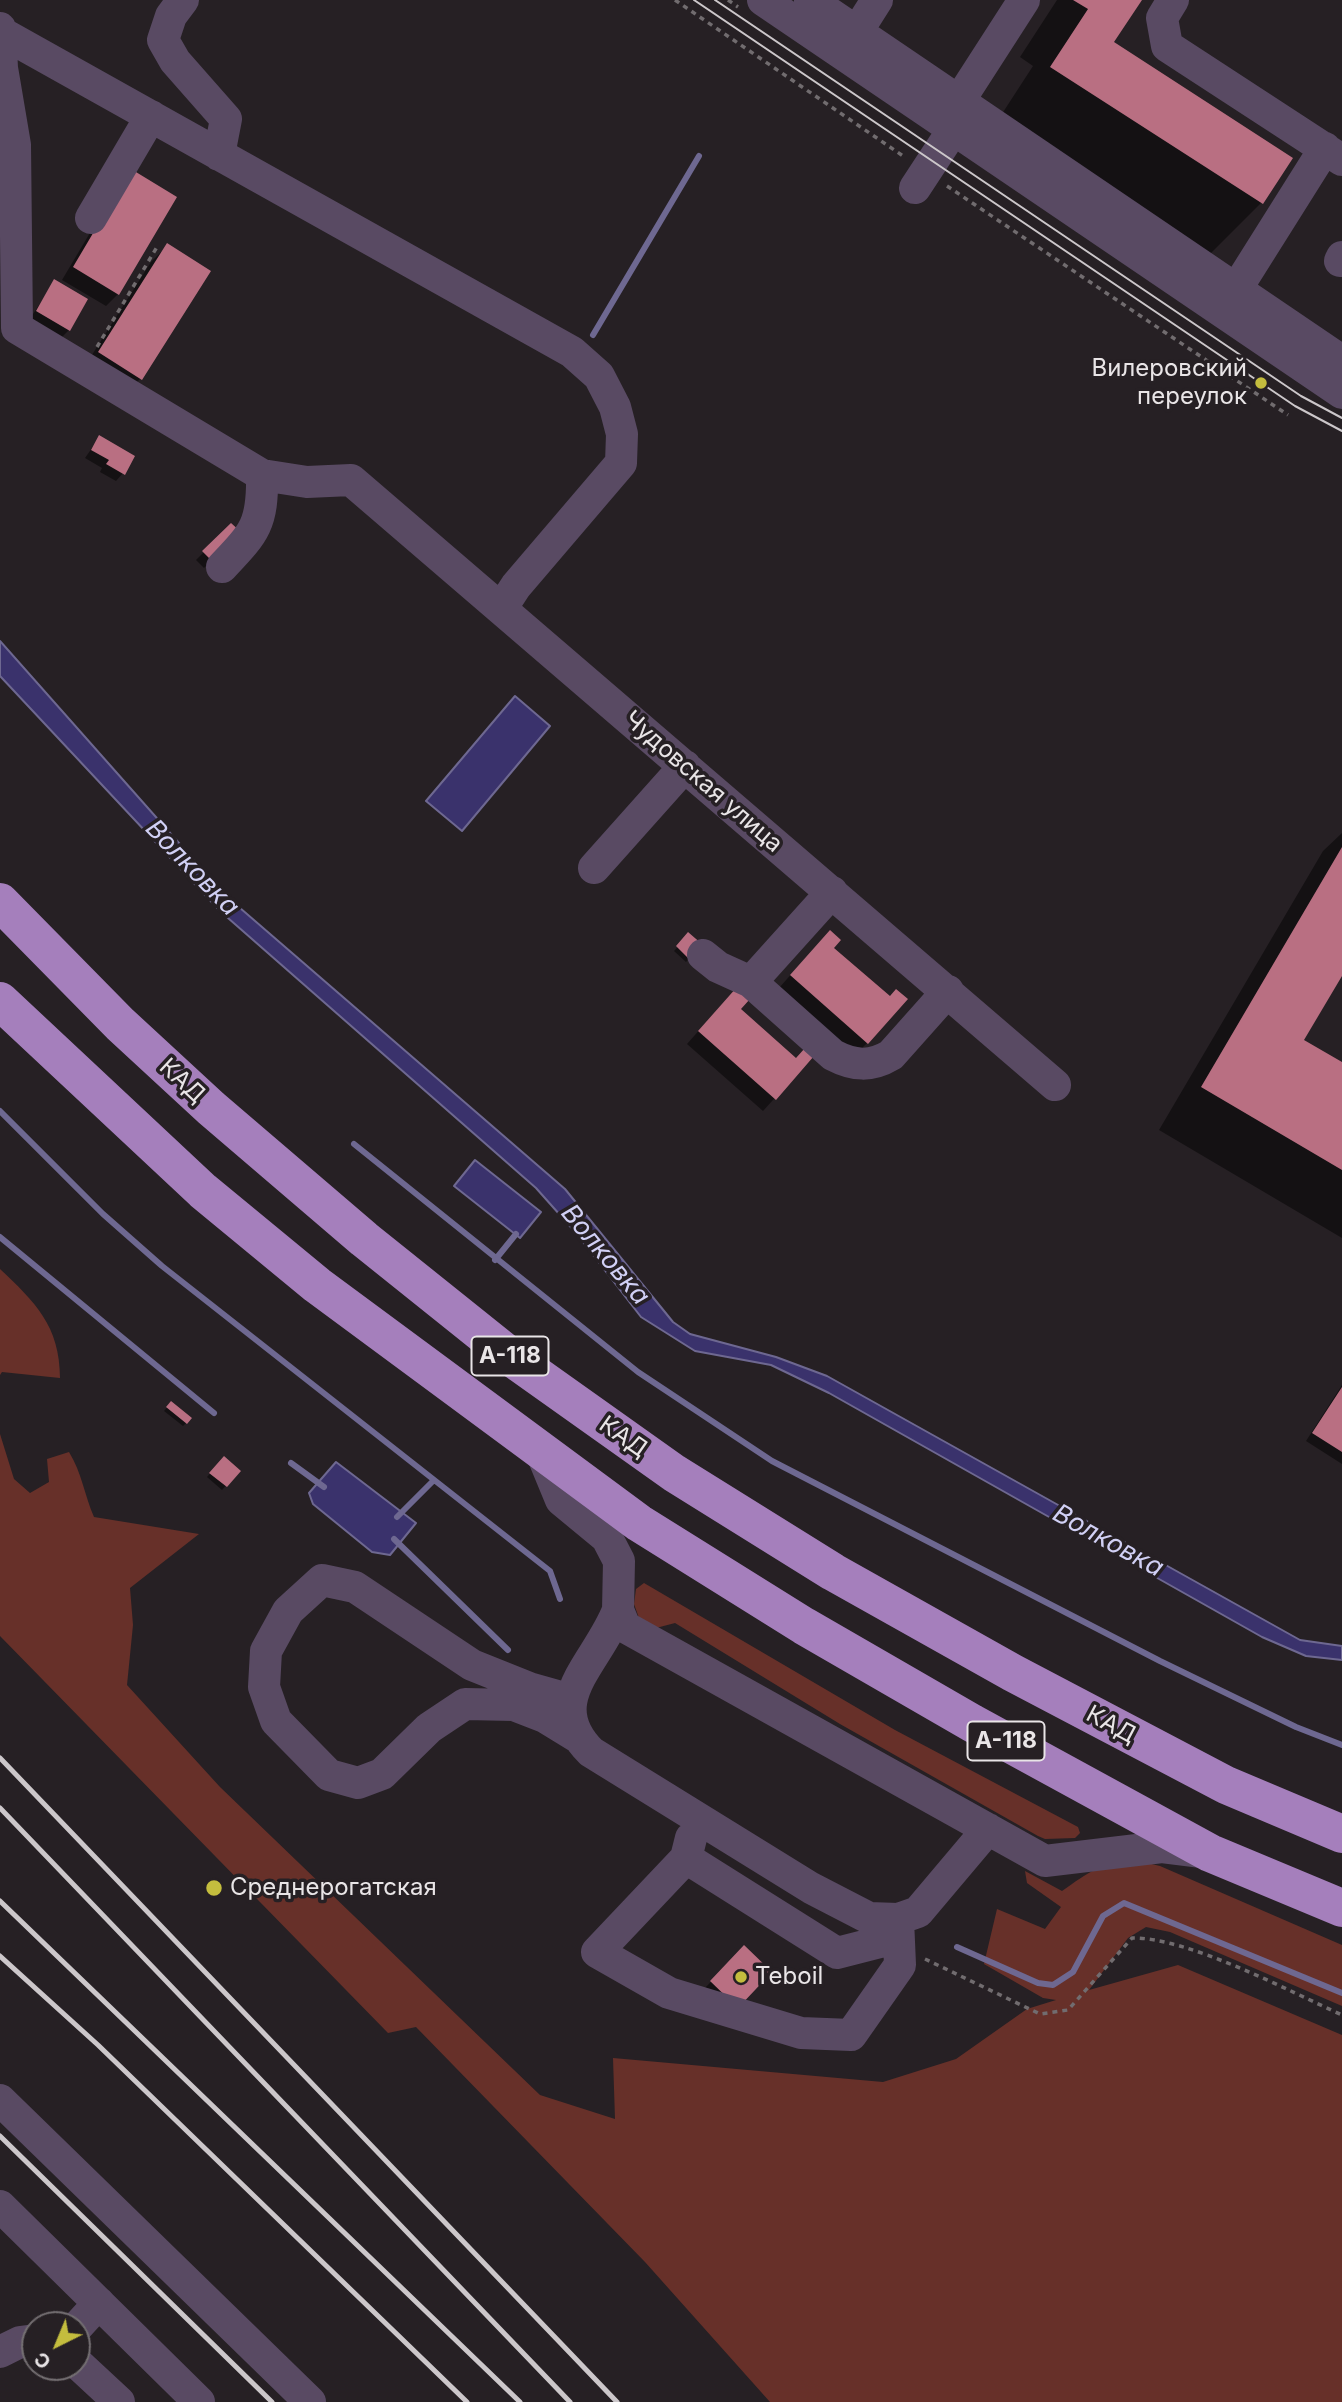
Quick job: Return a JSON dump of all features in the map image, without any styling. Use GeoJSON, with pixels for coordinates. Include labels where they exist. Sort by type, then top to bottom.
{"type":"FeatureCollection","features":[{"type":"Feature","properties":{"kind":"highway","name":"КАД"},"geometry":{"type":"LineString","coordinates":[[0,902],[120,1024],[354,1230],[515,1360],[674,1473],[833,1572],[1013,1673],[1226,1786],[1342,1834]]}},
{"type":"Feature","properties":{"kind":"highway","name":"А-118"},"geometry":{"type":"LineString","coordinates":[[0,1002],[203,1191],[317,1285],[542,1454],[639,1522],[804,1626],[1210,1853],[1342,1908]]}},
{"type":"Feature","properties":{"kind":"street"},"geometry":{"type":"LineString","coordinates":[[183,0],[171,16],[163,40],[175,61],[226,119],[219,155]]}},
{"type":"Feature","properties":{"kind":"street"},"geometry":{"type":"LineString","coordinates":[[763,0],[850,43],[1229,300],[1342,362]]}},
{"type":"Feature","properties":{"kind":"street"},"geometry":{"type":"LineString","coordinates":[[810,0],[850,43]]}},
{"type":"Feature","properties":{"kind":"street"},"geometry":{"type":"LineString","coordinates":[[850,43],[877,0]]}},
{"type":"Feature","properties":{"kind":"street"},"geometry":{"type":"LineString","coordinates":[[920,180],[1024,0]]}},
{"type":"Feature","properties":{"kind":"street"},"geometry":{"type":"LineString","coordinates":[[1173,0],[1161,18],[1167,46],[1333,154],[1229,300]]}},
{"type":"Feature","properties":{"kind":"street"},"geometry":{"type":"LineString","coordinates":[[0,30],[572,352],[599,376],[618,421],[621,463],[516,586],[501,609]]}},
{"type":"Feature","properties":{"kind":"street"},"geometry":{"type":"LineString","coordinates":[[0,30],[2,68],[15,145],[17,328],[262,475],[259,514],[253,534],[222,567]]}},
{"type":"Feature","properties":{"kind":"street"},"geometry":{"type":"LineString","coordinates":[[91,218],[151,116]]}},
{"type":"Feature","properties":{"kind":"street"},"geometry":{"type":"LineString","coordinates":[[1229,300],[1342,393]]}},
{"type":"Feature","properties":{"kind":"street","name":"Чудовская улица"},"geometry":{"type":"LineString","coordinates":[[262,475],[307,482],[351,480],[1055,1085]]}},
{"type":"Feature","properties":{"kind":"street"},"geometry":{"type":"LineString","coordinates":[[594,868],[685,766]]}},
{"type":"Feature","properties":{"kind":"street"},"geometry":{"type":"LineString","coordinates":[[751,982],[832,892]]}},
{"type":"Feature","properties":{"kind":"street"},"geometry":{"type":"LineString","coordinates":[[703,955],[718,967],[751,982],[833,1055],[846,1062],[865,1065],[891,1055],[948,991]]}},
{"type":"Feature","properties":{"kind":"street"},"geometry":{"type":"LineString","coordinates":[[542,1454],[561,1500],[607,1538],[619,1561],[618,1610],[609,1634],[576,1684],[568,1712],[576,1736]]}},
{"type":"Feature","properties":{"kind":"street"},"geometry":{"type":"LineString","coordinates":[[571,1700],[532,1689],[472,1665],[355,1587],[322,1580],[289,1611],[266,1651],[264,1687],[276,1721],[329,1775],[358,1783],[382,1774],[429,1728],[465,1704],[514,1704],[545,1717],[576,1736],[591,1752],[823,1894],[898,1933]]}},
{"type":"Feature","properties":{"kind":"street"},"geometry":{"type":"LineString","coordinates":[[618,1610],[625,1627],[1045,1861],[1162,1847],[1210,1853]]}},
{"type":"Feature","properties":{"kind":"street"},"geometry":{"type":"LineString","coordinates":[[696,1817],[686,1858],[597,1952],[669,1993],[801,2033],[851,2035],[900,1965],[898,1933]]}},
{"type":"Feature","properties":{"kind":"street"},"geometry":{"type":"LineString","coordinates":[[686,1858],[837,1953],[880,1942],[898,1933],[988,1829]]}},
{"type":"Feature","properties":{"kind":"street"},"geometry":{"type":"LineString","coordinates":[[0,2100],[310,2402]]}},
{"type":"Feature","properties":{"kind":"street"},"geometry":{"type":"LineString","coordinates":[[0,2206],[199,2402]]}},
{"type":"Feature","properties":{"kind":"street"},"geometry":{"type":"LineString","coordinates":[[91,2311],[99,2303]]}},
{"type":"Feature","properties":{"kind":"street"},"geometry":{"type":"LineString","coordinates":[[0,2352],[21,2342]]}},
{"type":"Feature","properties":{"kind":"street"},"geometry":{"type":"LineString","coordinates":[[91,2375],[119,2402]]}},
{"type":"Feature","properties":{"kind":"path"},"geometry":{"type":"LineString","coordinates":[[676,0],[920,180],[1288,415]]}},
{"type":"Feature","properties":{"kind":"path"},"geometry":{"type":"LineString","coordinates":[[85,367],[157,247]]}},
{"type":"Feature","properties":{"kind":"path"},"geometry":{"type":"LineString","coordinates":[[898,1933],[1040,2014],[1068,2010],[1132,1938],[1155,1938],[1239,1969],[1342,2015]]}},
{"type":"Feature","properties":{"kind":"shaded area"},"geometry":{"type":"Polygon","coordinates":[[[0,1269],[43,1316],[56,1344],[60,1378],[2,1372],[0,1375],[0,1269]]]}},
{"type":"Feature","properties":{"kind":"shaded area"},"geometry":{"type":"Polygon","coordinates":[[[0,1434],[14,1479],[30,1493],[49,1482],[47,1459],[69,1452],[94,1517],[199,1534],[130,1588],[133,1625],[127,1685],[220,1787],[540,2095],[615,2119],[613,2058],[883,2082],[956,2059],[1027,2009],[1056,2000],[1043,1998],[984,1964],[997,1909],[1045,1929],[1061,1907],[1027,1883],[1025,1871],[1062,1891],[1086,1874],[1108,1864],[1132,1861],[1160,1866],[1342,1945],[1342,2006],[1170,1932],[1146,1927],[1128,1938],[1089,1990],[1178,1965],[1342,2035],[1342,2402],[770,2402],[645,2262],[416,2027],[388,2033],[0,1636],[0,1434]]]}},
{"type":"Feature","properties":{"kind":"shaded area"},"geometry":{"type":"Polygon","coordinates":[[[644,1583],[895,1730],[1078,1827],[1080,1833],[1075,1838],[1045,1839],[1038,1836],[840,1724],[675,1623],[656,1628],[639,1618],[634,1604],[636,1589],[644,1583]]]}},
{"type":"Feature","properties":{"kind":"water","name":"Волковка"},"geometry":{"type":"Polygon","coordinates":[[[0,641],[225,895],[565,1189],[673,1322],[690,1334],[776,1357],[827,1376],[1300,1640],[1342,1646],[1342,1660],[1306,1656],[1262,1637],[829,1393],[771,1365],[695,1351],[641,1317],[576,1233],[536,1188],[220,911],[0,676],[0,641]]]}},
{"type":"Feature","properties":{"kind":"water"},"geometry":{"type":"Polygon","coordinates":[[[515,696],[550,726],[462,831],[426,801],[515,696]]]}},
{"type":"Feature","properties":{"kind":"water"},"geometry":{"type":"Polygon","coordinates":[[[475,1160],[541,1212],[520,1238],[454,1186],[475,1160]]]}},
{"type":"Feature","properties":{"kind":"water"},"geometry":{"type":"Polygon","coordinates":[[[336,1462],[416,1523],[390,1555],[372,1552],[313,1504],[309,1493],[336,1462]]]}},
{"type":"Feature","properties":{"kind":"building"},"geometry":{"type":"Polygon","coordinates":[[[1073,0],[1142,0],[1114,42],[1293,158],[1263,204],[1050,67],[1088,9],[1073,0]]]}},
{"type":"Feature","properties":{"kind":"building"},"geometry":{"type":"Polygon","coordinates":[[[131,169],[177,197],[119,295],[73,267],[131,169]]]}},
{"type":"Feature","properties":{"kind":"building"},"geometry":{"type":"Polygon","coordinates":[[[167,243],[211,271],[142,380],[98,352],[167,243]]]}},
{"type":"Feature","properties":{"kind":"building"},"geometry":{"type":"Polygon","coordinates":[[[54,279],[88,299],[70,331],[36,311],[54,279]]]}},
{"type":"Feature","properties":{"kind":"building"},"geometry":{"type":"Polygon","coordinates":[[[99,435],[135,456],[125,475],[106,464],[109,460],[91,450],[99,435]]]}},
{"type":"Feature","properties":{"kind":"building"},"geometry":{"type":"Polygon","coordinates":[[[231,523],[242,533],[213,562],[202,551],[231,523]]]}},
{"type":"Feature","properties":{"kind":"building"},"geometry":{"type":"Polygon","coordinates":[[[1342,847],[1342,976],[1304,1040],[1342,1062],[1342,1170],[1201,1087],[1342,847]]]}},
{"type":"Feature","properties":{"kind":"building"},"geometry":{"type":"Polygon","coordinates":[[[830,930],[841,940],[834,948],[890,996],[896,989],[908,999],[868,1044],[790,975],[830,930]]]}},
{"type":"Feature","properties":{"kind":"building"},"geometry":{"type":"Polygon","coordinates":[[[688,932],[703,945],[690,960],[676,946],[688,932]]]}},
{"type":"Feature","properties":{"kind":"building"},"geometry":{"type":"Polygon","coordinates":[[[737,987],[750,999],[741,1009],[796,1058],[805,1048],[814,1056],[776,1100],[698,1031],[737,987]]]}},
{"type":"Feature","properties":{"kind":"building"},"geometry":{"type":"Polygon","coordinates":[[[1342,1387],[1342,1452],[1312,1433],[1342,1387]]]}},
{"type":"Feature","properties":{"kind":"building"},"geometry":{"type":"Polygon","coordinates":[[[171,1401],[192,1418],[187,1424],[166,1407],[171,1401]]]}},
{"type":"Feature","properties":{"kind":"building"},"geometry":{"type":"Polygon","coordinates":[[[224,1456],[241,1471],[227,1487],[209,1473],[224,1456]]]}},
{"type":"Feature","properties":{"kind":"building","name":"Teboil"},"geometry":{"type":"Polygon","coordinates":[[[744,1945],[772,1972],[738,2008],[710,1981],[744,1945]]]}},
{"type":"Feature","properties":{"kind":"waterway"},"geometry":{"type":"LineString","coordinates":[[593,335],[699,156]]}},
{"type":"Feature","properties":{"kind":"waterway"},"geometry":{"type":"LineString","coordinates":[[0,1111],[103,1214],[162,1266],[550,1571],[560,1599]]}},
{"type":"Feature","properties":{"kind":"waterway"},"geometry":{"type":"LineString","coordinates":[[354,1144],[638,1372],[772,1461],[1160,1661],[1296,1727],[1342,1745]]}},
{"type":"Feature","properties":{"kind":"waterway"},"geometry":{"type":"LineString","coordinates":[[495,1260],[516,1234]]}},
{"type":"Feature","properties":{"kind":"waterway"},"geometry":{"type":"LineString","coordinates":[[0,1237],[214,1413]]}},
{"type":"Feature","properties":{"kind":"waterway"},"geometry":{"type":"LineString","coordinates":[[291,1463],[324,1487]]}},
{"type":"Feature","properties":{"kind":"waterway"},"geometry":{"type":"LineString","coordinates":[[397,1517],[434,1480]]}},
{"type":"Feature","properties":{"kind":"waterway"},"geometry":{"type":"LineString","coordinates":[[394,1539],[508,1650]]}},
{"type":"Feature","properties":{"kind":"waterway"},"geometry":{"type":"LineString","coordinates":[[957,1947],[1038,1983],[1053,1985],[1073,1972],[1103,1916],[1124,1903],[1342,1993]]}},
{"type":"Feature","properties":{"kind":"tram line"},"geometry":{"type":"LineString","coordinates":[[694,0],[1295,406],[1342,431]]}},
{"type":"Feature","properties":{"kind":"tram line"},"geometry":{"type":"LineString","coordinates":[[715,0],[1301,396],[1342,418]]}},
{"type":"Feature","properties":{"kind":"railway"},"geometry":{"type":"LineString","coordinates":[[0,1758],[617,2402]]}},
{"type":"Feature","properties":{"kind":"railway"},"geometry":{"type":"LineString","coordinates":[[0,1808],[570,2402]]}},
{"type":"Feature","properties":{"kind":"railway"},"geometry":{"type":"LineString","coordinates":[[0,1901],[520,2402]]}},
{"type":"Feature","properties":{"kind":"railway"},"geometry":{"type":"LineString","coordinates":[[0,1956],[98,2045],[467,2402]]}},
{"type":"Feature","properties":{"kind":"railway"},"geometry":{"type":"LineString","coordinates":[[0,2136],[272,2402]]}},
{"type":"Feature","properties":{"kind":"place","name":"Вилеровский переулок"},"geometry":{"type":"Point","coordinates":[1261,383]}},
{"type":"Feature","properties":{"kind":"place","name":"Среднерогатская"},"geometry":{"type":"Point","coordinates":[214,1888]}},
{"type":"Feature","properties":{"kind":"place","name":"Teboil"},"geometry":{"type":"Point","coordinates":[741,1977]}}]}
